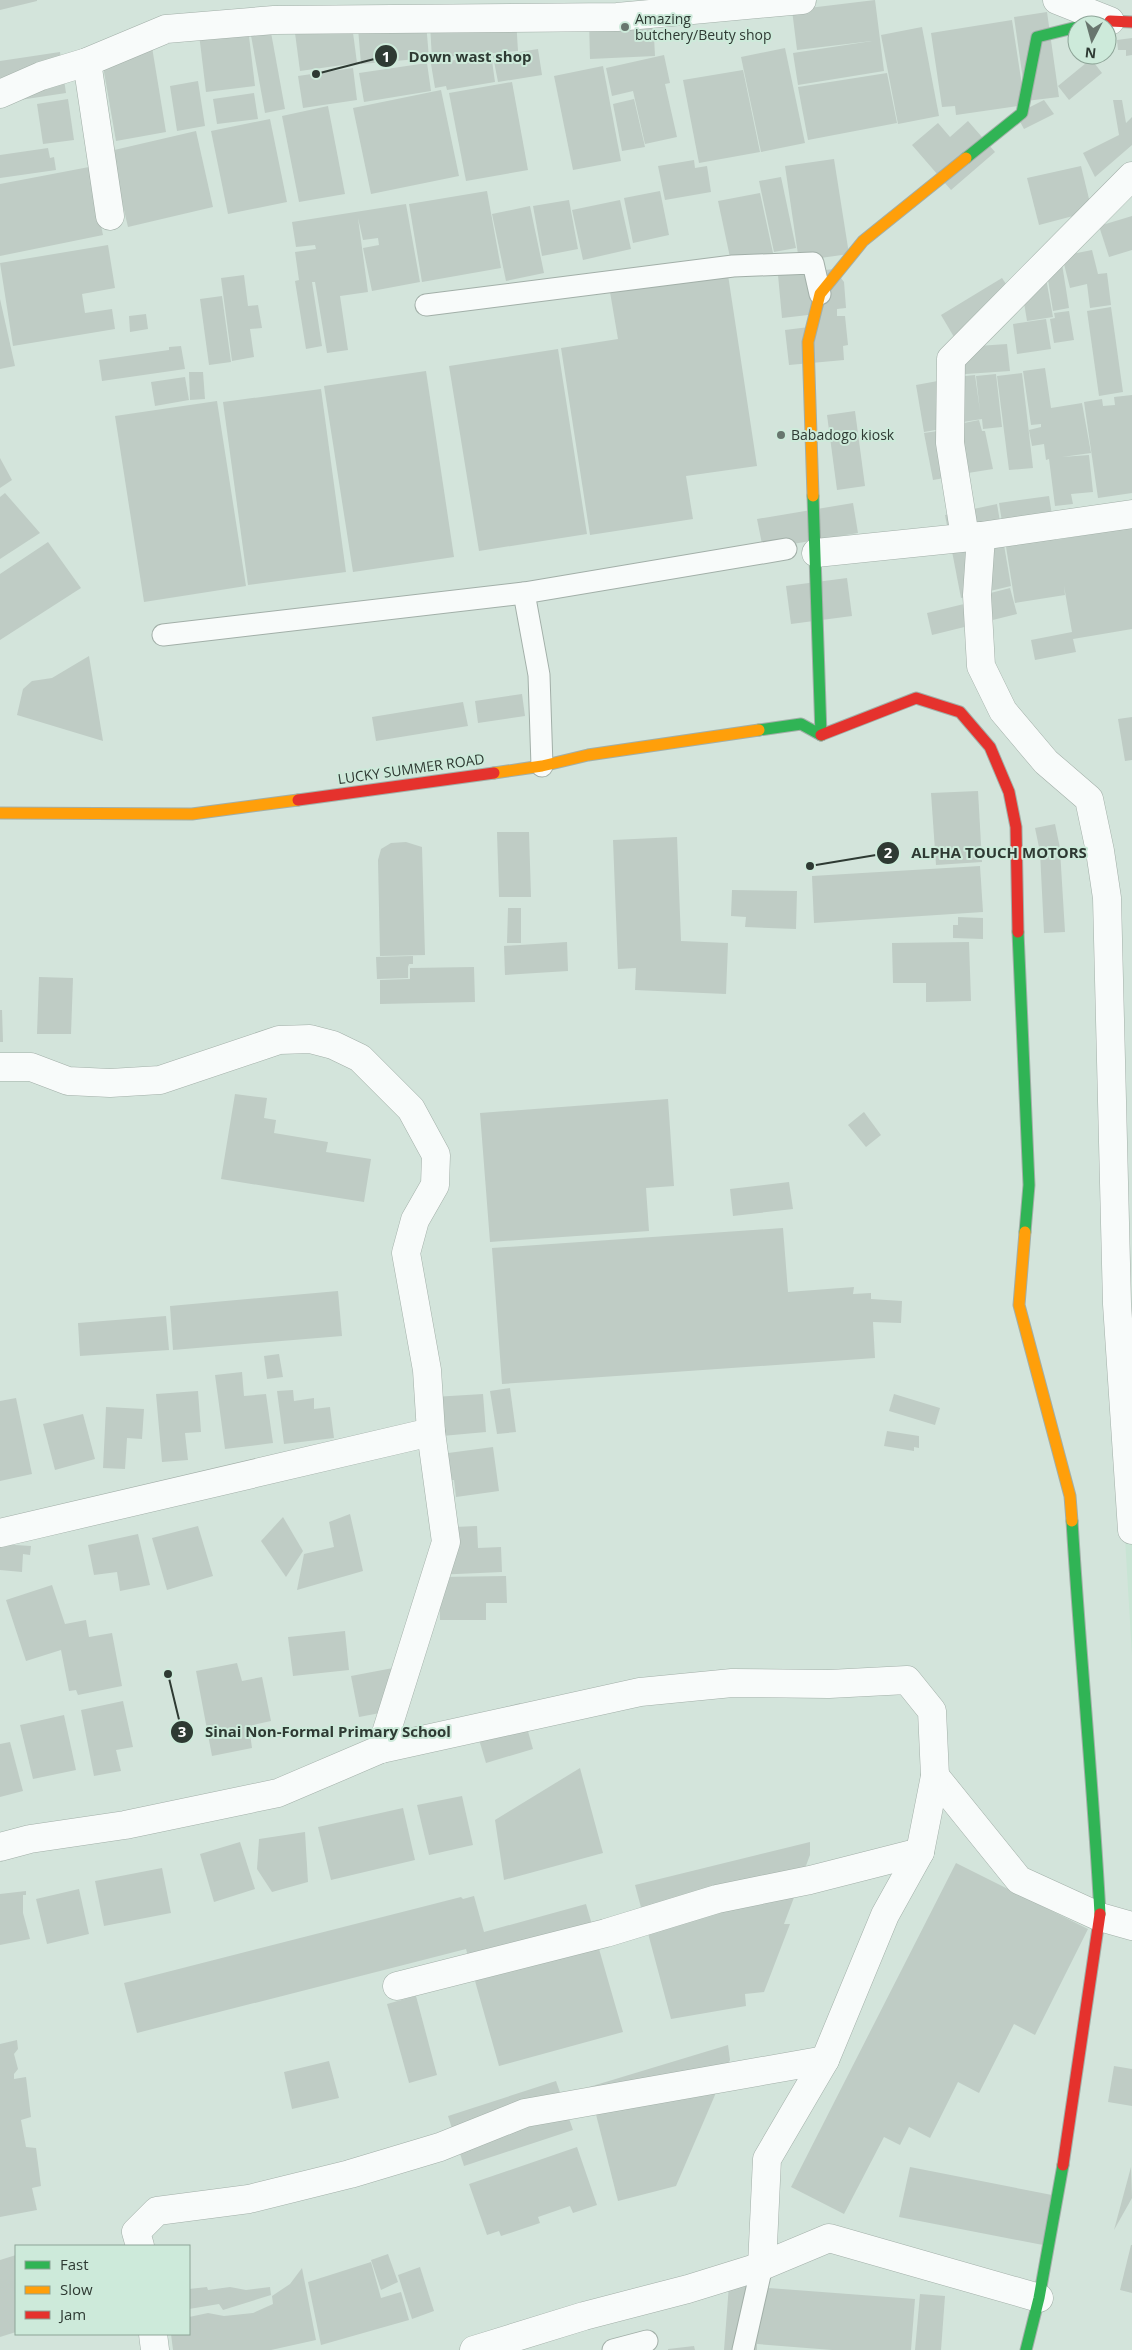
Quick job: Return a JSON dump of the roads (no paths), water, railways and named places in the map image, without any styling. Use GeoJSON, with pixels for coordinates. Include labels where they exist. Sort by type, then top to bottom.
{"type":"FeatureCollection","features":[{"type":"Feature","properties":{"kind":"street"},"geometry":{"type":"LineString","coordinates":[[0,94],[41,76],[87,62],[166,29],[274,20],[617,17],[802,0]]}},
{"type":"Feature","properties":{"kind":"street"},"geometry":{"type":"LineString","coordinates":[[1057,0],[1092,15]]}},
{"type":"Feature","properties":{"kind":"street"},"geometry":{"type":"LineString","coordinates":[[1031,2349],[1062,2172],[1100,1916],[1094,1805],[1081,1668],[1070,1496],[1019,1305],[1029,1185],[1019,968],[1016,827],[1009,792],[990,747],[960,712],[916,698],[820,736],[816,553],[808,342],[820,294],[863,241],[1022,113],[1037,37],[1067,30]]}},
{"type":"Feature","properties":{"kind":"street"},"geometry":{"type":"LineString","coordinates":[[87,62],[110,216]]}},
{"type":"Feature","properties":{"kind":"street"},"geometry":{"type":"LineString","coordinates":[[1132,176],[951,359],[950,443],[973,537],[981,666],[1003,712],[1046,762],[1089,800],[1100,851],[1107,898],[1117,1304],[1132,1530]]}},
{"type":"Feature","properties":{"kind":"street"},"geometry":{"type":"LineString","coordinates":[[816,553],[973,537],[1132,514]]}},
{"type":"Feature","properties":{"kind":"street","name":"LUCKY SUMMER ROAD"},"geometry":{"type":"LineString","coordinates":[[0,813],[192,814],[542,766],[588,755],[801,724],[820,736]]}},
{"type":"Feature","properties":{"kind":"street"},"geometry":{"type":"LineString","coordinates":[[0,1068],[31,1067],[68,1081],[110,1083],[160,1080],[279,1040],[310,1039],[333,1045],[360,1058],[410,1109],[436,1155],[435,1185],[415,1220],[406,1253],[427,1370],[431,1432],[446,1542],[381,1749]]}},
{"type":"Feature","properties":{"kind":"street"},"geometry":{"type":"LineString","coordinates":[[0,1533],[431,1432]]}},
{"type":"Feature","properties":{"kind":"street"},"geometry":{"type":"LineString","coordinates":[[0,1847],[30,1839],[125,1825],[278,1793],[381,1749],[640,1692],[732,1683],[830,1684],[907,1680],[932,1711],[935,1776],[920,1852],[885,1915],[825,2060],[767,2160],[762,2266]]}},
{"type":"Feature","properties":{"kind":"street"},"geometry":{"type":"LineString","coordinates":[[935,1776],[1019,1880],[1100,1916],[1132,1926]]}},
{"type":"Feature","properties":{"kind":"street"},"geometry":{"type":"LineString","coordinates":[[397,1986],[606,1933],[717,1899],[810,1880],[920,1852]]}},
{"type":"Feature","properties":{"kind":"street"},"geometry":{"type":"LineString","coordinates":[[140,2245],[136,2232],[157,2211],[249,2199],[350,2174],[440,2147],[525,2112],[825,2060]]}},
{"type":"Feature","properties":{"kind":"street"},"geometry":{"type":"LineString","coordinates":[[474,2350],[584,2316],[688,2289],[762,2266],[829,2238],[1039,2298]]}},
{"type":"Feature","properties":{"kind":"street"},"geometry":{"type":"LineString","coordinates":[[153,2335],[155,2350]]}},
{"type":"Feature","properties":{"kind":"lane"},"geometry":{"type":"LineString","coordinates":[[426,305],[733,266],[804,263],[813,263],[820,294]]}},
{"type":"Feature","properties":{"kind":"lane"},"geometry":{"type":"LineString","coordinates":[[163,635],[524,593],[786,549]]}},
{"type":"Feature","properties":{"kind":"lane"},"geometry":{"type":"LineString","coordinates":[[524,593],[539,675],[542,766]]}},
{"type":"Feature","properties":{"kind":"lane"},"geometry":{"type":"LineString","coordinates":[[743,2350],[762,2266]]}},
{"type":"Feature","properties":{"kind":"lane"},"geometry":{"type":"LineString","coordinates":[[613,2350],[647,2341]]}},
{"type":"Feature","properties":{"kind":"place","name":"Amazing butchery/Beuty shop"},"geometry":{"type":"Point","coordinates":[625,27]}},
{"type":"Feature","properties":{"kind":"place","name":"Down wast shop"},"geometry":{"type":"Point","coordinates":[316,74]}},
{"type":"Feature","properties":{"kind":"place","name":"Babadogo kiosk"},"geometry":{"type":"Point","coordinates":[781,435]}},
{"type":"Feature","properties":{"kind":"place","name":"ALPHA TOUCH MOTORS"},"geometry":{"type":"Point","coordinates":[810,866]}},
{"type":"Feature","properties":{"kind":"place","name":"Sinai Non-Formal Primary School"},"geometry":{"type":"Point","coordinates":[168,1674]}}]}
